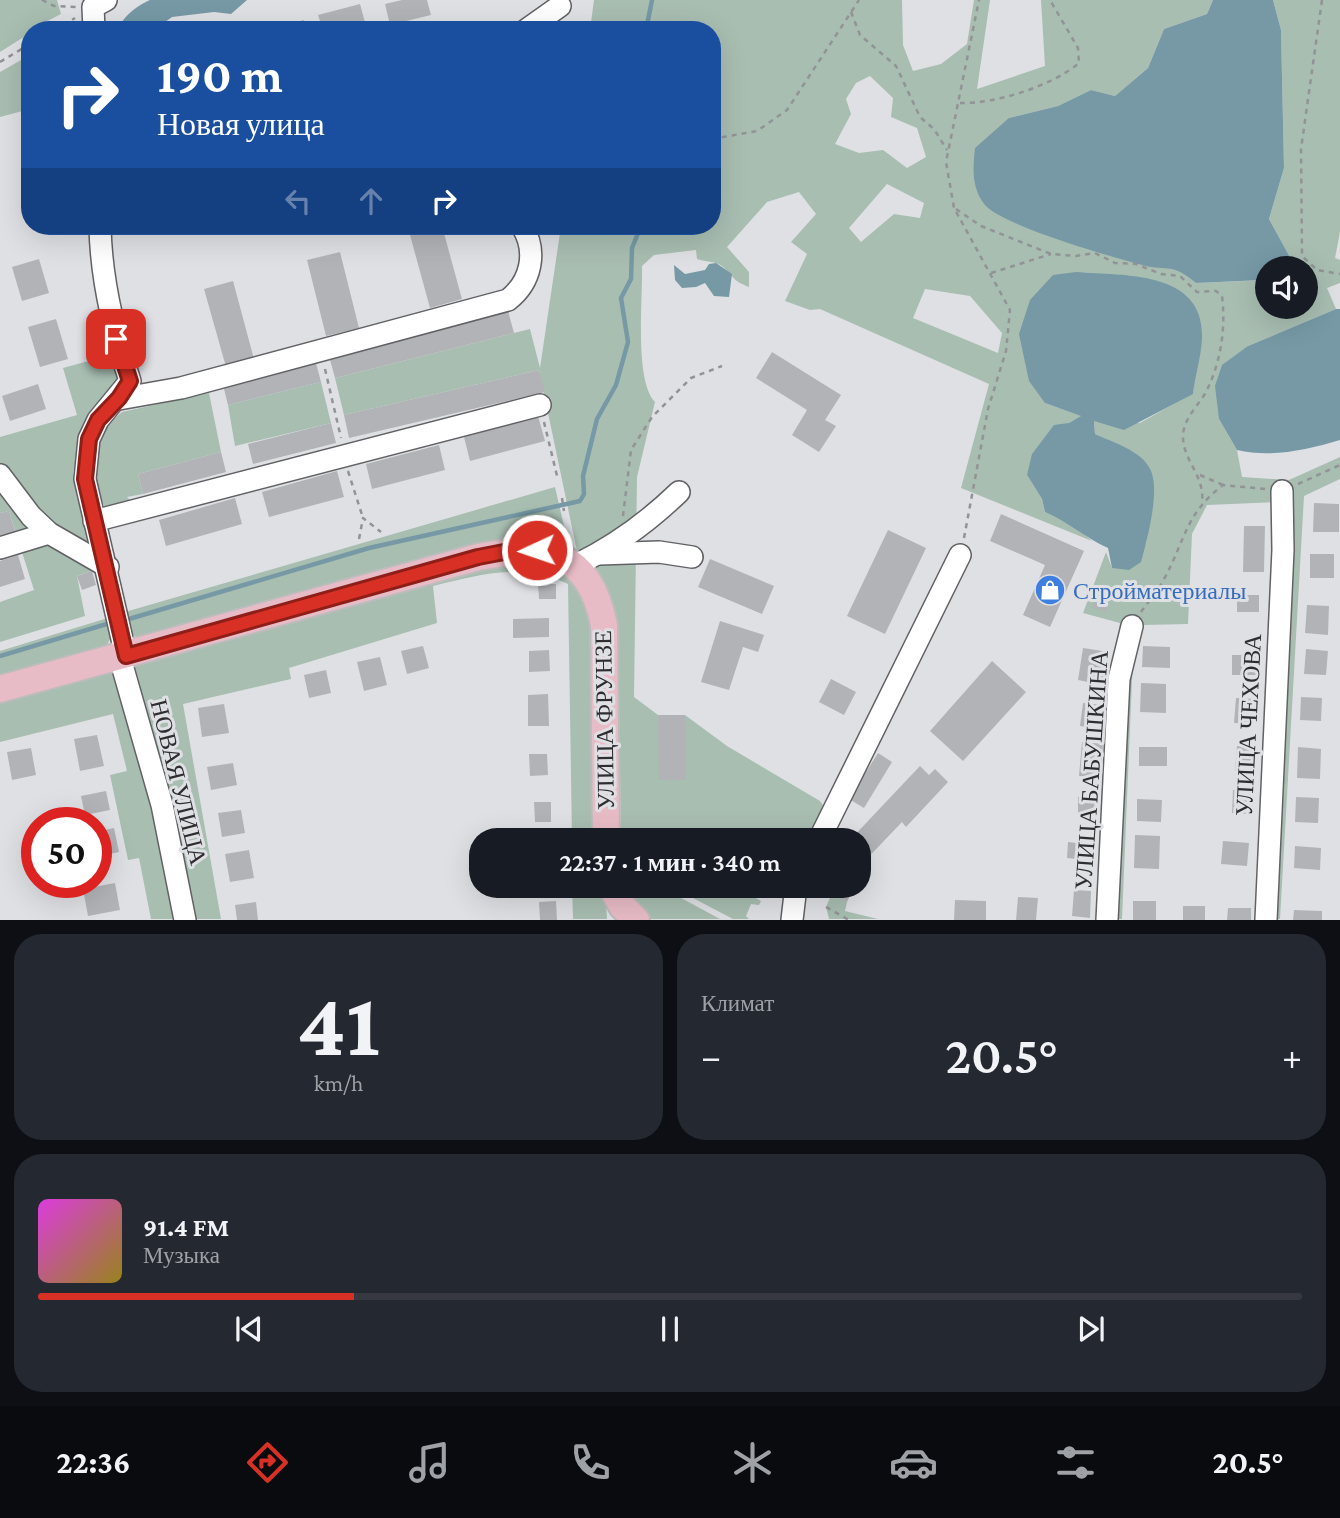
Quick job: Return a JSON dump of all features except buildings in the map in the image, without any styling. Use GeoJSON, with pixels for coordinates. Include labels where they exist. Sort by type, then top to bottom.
{"type":"FeatureCollection","features":[{"type":"Feature","properties":{"kind":"main road"},"geometry":{"type":"LineString","coordinates":[[0,689],[478,557],[509,551],[537,550],[587,559]]}},
{"type":"Feature","properties":{"kind":"main road","name":"УЛИЦА ФРУНЗЕ"},"geometry":{"type":"LineString","coordinates":[[587,559],[604,625],[606,828]]}},
{"type":"Feature","properties":{"kind":"main road"},"geometry":{"type":"LineString","coordinates":[[620,898],[636,919]]}},
{"type":"Feature","properties":{"kind":"street"},"geometry":{"type":"LineString","coordinates":[[539,21],[560,6]]}},
{"type":"Feature","properties":{"kind":"street","name":"НОВАЯ УЛИЦА"},"geometry":{"type":"LineString","coordinates":[[100,235],[101,263],[116,339],[130,381],[119,398],[98,420],[89,439],[85,479],[108,567],[123,657],[162,805],[185,919]]}},
{"type":"Feature","properties":{"kind":"street"},"geometry":{"type":"LineString","coordinates":[[119,398],[181,388],[508,300],[523,288],[531,266],[527,235]]}},
{"type":"Feature","properties":{"kind":"street"},"geometry":{"type":"LineString","coordinates":[[94,521],[540,405]]}},
{"type":"Feature","properties":{"kind":"street"},"geometry":{"type":"LineString","coordinates":[[0,475],[31,516],[49,533],[108,567]]}},
{"type":"Feature","properties":{"kind":"street","name":"УЛИЦА ЧЕХОВА"},"geometry":{"type":"LineString","coordinates":[[1265,919],[1283,550],[1282,491]]}},
{"type":"Feature","properties":{"kind":"street"},"geometry":{"type":"LineString","coordinates":[[587,559],[653,517],[679,492]]}},
{"type":"Feature","properties":{"kind":"street"},"geometry":{"type":"LineString","coordinates":[[0,548],[49,533]]}},
{"type":"Feature","properties":{"kind":"street"},"geometry":{"type":"LineString","coordinates":[[587,559],[659,552],[692,557]]}},
{"type":"Feature","properties":{"kind":"street"},"geometry":{"type":"LineString","coordinates":[[825,828],[960,555]]}},
{"type":"Feature","properties":{"kind":"street","name":"УЛИЦА БАБУШКИНА"},"geometry":{"type":"LineString","coordinates":[[1107,919],[1119,679],[1132,626]]}},
{"type":"Feature","properties":{"kind":"street"},"geometry":{"type":"LineString","coordinates":[[612,898],[615,919]]}},
{"type":"Feature","properties":{"kind":"street"},"geometry":{"type":"LineString","coordinates":[[792,919],[795,898]]}},
{"type":"Feature","properties":{"kind":"path"},"geometry":{"type":"LineString","coordinates":[[42,0],[54,6],[100,4]]}},
{"type":"Feature","properties":{"kind":"path"},"geometry":{"type":"LineString","coordinates":[[721,137],[757,131],[788,110],[859,0]]}},
{"type":"Feature","properties":{"kind":"path"},"geometry":{"type":"LineString","coordinates":[[960,555],[988,409],[1006,351],[1010,310],[954,208],[946,162],[979,0]]}},
{"type":"Feature","properties":{"kind":"path"},"geometry":{"type":"LineString","coordinates":[[960,103],[987,101],[1044,84],[1063,76],[1079,63],[1078,48],[1049,0]]}},
{"type":"Feature","properties":{"kind":"path"},"geometry":{"type":"LineString","coordinates":[[1322,0],[1301,149],[1301,256],[1317,270],[1340,274]]}},
{"type":"Feature","properties":{"kind":"path"},"geometry":{"type":"LineString","coordinates":[[71,21],[100,4]]}},
{"type":"Feature","properties":{"kind":"path"},"geometry":{"type":"LineString","coordinates":[[851,12],[860,35],[896,66],[920,117],[933,129],[948,151]]}},
{"type":"Feature","properties":{"kind":"path"},"geometry":{"type":"LineString","coordinates":[[1,61],[21,49]]}},
{"type":"Feature","properties":{"kind":"path"},"geometry":{"type":"LineString","coordinates":[[954,208],[981,226],[1051,254],[1076,256],[1095,253],[1115,263],[1136,264],[1161,274],[1180,276],[1197,292],[1216,290],[1222,296],[1225,324],[1222,343],[1207,388],[1187,419],[1183,432],[1183,444],[1203,488],[1202,502]]}},
{"type":"Feature","properties":{"kind":"path"},"geometry":{"type":"LineString","coordinates":[[990,273],[1051,254]]}},
{"type":"Feature","properties":{"kind":"path"},"geometry":{"type":"LineString","coordinates":[[321,350],[345,456],[363,518],[359,539]]}},
{"type":"Feature","properties":{"kind":"path"},"geometry":{"type":"LineString","coordinates":[[621,536],[631,450],[652,417],[691,378],[722,366]]}},
{"type":"Feature","properties":{"kind":"path"},"geometry":{"type":"LineString","coordinates":[[540,405],[558,480]]}},
{"type":"Feature","properties":{"kind":"path"},"geometry":{"type":"LineString","coordinates":[[1198,474],[1223,485],[1282,491],[1340,465]]}},
{"type":"Feature","properties":{"kind":"path"},"geometry":{"type":"LineString","coordinates":[[1132,626],[1163,581],[1185,530],[1202,502],[1223,485]]}},
{"type":"Feature","properties":{"kind":"path"},"geometry":{"type":"LineString","coordinates":[[562,498],[564,511]]}},
{"type":"Feature","properties":{"kind":"path"},"geometry":{"type":"LineString","coordinates":[[363,518],[381,532]]}},
{"type":"Feature","properties":{"kind":"path"},"geometry":{"type":"LineString","coordinates":[[826,907],[849,919]]}},
{"type":"Feature","properties":{"kind":"green space"},"geometry":{"type":"Polygon","coordinates":[[[0,0],[57,0],[61,14],[47,21],[21,21],[21,39],[0,52],[0,0]]]}},
{"type":"Feature","properties":{"kind":"green space"},"geometry":{"type":"Polygon","coordinates":[[[594,0],[902,0],[903,45],[913,71],[941,64],[967,44],[974,0],[990,0],[977,89],[1045,66],[1041,0],[1213,0],[1207,14],[1164,29],[1148,68],[1115,96],[1091,90],[1058,106],[1009,118],[1145,265],[1178,268],[1196,283],[1255,281],[1255,319],[1312,319],[1248,346],[1219,419],[1237,450],[1242,477],[1289,480],[1340,457],[1340,479],[1304,496],[1280,919],[1270,919],[1275,502],[1207,505],[1192,534],[1188,624],[1144,625],[1134,632],[1122,919],[1112,919],[1110,704],[1120,623],[1083,613],[1106,552],[1112,568],[1146,544],[1153,486],[1151,474],[1145,464],[1095,434],[1094,421],[1140,423],[1193,393],[1195,375],[1045,403],[1082,416],[1069,423],[1027,475],[1042,499],[1045,512],[1070,522],[1092,541],[961,488],[989,384],[820,309],[810,310],[785,301],[807,254],[791,242],[816,214],[799,192],[767,202],[727,247],[749,272],[749,287],[737,281],[720,265],[697,259],[696,250],[654,255],[642,266],[642,358],[648,391],[655,402],[637,477],[634,697],[658,715],[685,715],[727,746],[820,801],[825,808],[817,828],[621,828],[619,697],[615,697],[613,622],[578,556],[539,370],[344,415],[335,378],[530,329],[540,368],[560,235],[721,235],[721,21],[591,21],[594,0]],[[870,76],[856,83],[846,99],[851,114],[835,144],[859,153],[883,150],[907,168],[926,157],[917,128],[891,117],[893,98],[870,76]],[[887,184],[849,228],[861,242],[894,214],[920,218],[924,203],[887,184]],[[925,289],[913,318],[998,353],[1002,333],[970,296],[925,289]]]}},
{"type":"Feature","properties":{"kind":"green space"},"geometry":{"type":"Polygon","coordinates":[[[1273,0],[1340,0],[1340,232],[1335,258],[1340,260],[1340,283],[1327,288],[1336,309],[1318,317],[1318,256],[1289,256],[1269,219],[1284,168],[1281,30],[1273,0]]]}},
{"type":"Feature","properties":{"kind":"green space"},"geometry":{"type":"Polygon","coordinates":[[[21,60],[21,111],[0,117],[0,72],[21,60]]]}},
{"type":"Feature","properties":{"kind":"green space"},"geometry":{"type":"Polygon","coordinates":[[[114,354],[123,379],[82,426],[73,473],[92,545],[56,527],[38,512],[0,466],[0,437],[77,415],[63,368],[114,354]]]}},
{"type":"Feature","properties":{"kind":"green space"},"geometry":{"type":"Polygon","coordinates":[[[321,382],[331,423],[235,446],[228,405],[321,382]]]}},
{"type":"Feature","properties":{"kind":"green space"},"geometry":{"type":"Polygon","coordinates":[[[209,393],[221,452],[138,474],[143,494],[127,497],[134,504],[108,511],[98,492],[96,481],[96,461],[102,429],[122,412],[209,393]]]}},
{"type":"Feature","properties":{"kind":"green space"},"geometry":{"type":"Polygon","coordinates":[[[0,483],[91,564],[92,571],[77,576],[85,616],[0,642],[0,602],[34,590],[9,511],[0,513],[0,483]]]}},
{"type":"Feature","properties":{"kind":"green space"},"geometry":{"type":"Polygon","coordinates":[[[555,487],[570,552],[561,547],[143,642],[132,634],[125,612],[555,487]]]}},
{"type":"Feature","properties":{"kind":"green space"},"geometry":{"type":"Polygon","coordinates":[[[553,561],[592,604],[598,828],[572,828],[568,584],[551,577],[518,572],[467,578],[433,586],[437,623],[289,668],[291,679],[183,704],[221,919],[190,919],[130,677],[134,667],[148,657],[476,565],[553,561]]]}},
{"type":"Feature","properties":{"kind":"green space"},"geometry":{"type":"Polygon","coordinates":[[[111,617],[115,631],[102,653],[0,680],[0,651],[111,617]]]}},
{"type":"Feature","properties":{"kind":"green space"},"geometry":{"type":"Polygon","coordinates":[[[108,667],[116,671],[121,681],[181,919],[151,919],[139,858],[128,860],[110,775],[127,771],[113,714],[0,742],[0,696],[108,667]]]}},
{"type":"Feature","properties":{"kind":"green space"},"geometry":{"type":"Polygon","coordinates":[[[572,898],[606,898],[607,919],[573,919],[572,898]]]}},
{"type":"Feature","properties":{"kind":"green space"},"geometry":{"type":"Polygon","coordinates":[[[629,898],[681,898],[720,919],[651,919],[641,914],[629,898]]]}},
{"type":"Feature","properties":{"kind":"green space"},"geometry":{"type":"Polygon","coordinates":[[[693,898],[756,898],[761,901],[759,905],[751,904],[746,916],[749,919],[733,919],[693,898]]]}},
{"type":"Feature","properties":{"kind":"green space"},"geometry":{"type":"Polygon","coordinates":[[[830,898],[840,898],[847,902],[845,911],[878,919],[829,919],[826,907],[830,898]]]}},
{"type":"Feature","properties":{"kind":"water"},"geometry":{"type":"Polygon","coordinates":[[[150,0],[247,0],[231,14],[214,12],[172,17],[166,21],[123,21],[140,5],[150,0]]]}},
{"type":"Feature","properties":{"kind":"water"},"geometry":{"type":"Polygon","coordinates":[[[1213,0],[1273,0],[1281,30],[1284,168],[1269,219],[1289,256],[1255,256],[1255,281],[1196,283],[1175,270],[1127,261],[1035,231],[1013,222],[985,205],[975,185],[975,148],[1009,118],[1058,106],[1091,90],[1115,96],[1148,68],[1164,29],[1207,14],[1213,0]]]}},
{"type":"Feature","properties":{"kind":"water"},"geometry":{"type":"Polygon","coordinates":[[[716,263],[732,274],[729,297],[714,296],[705,283],[682,288],[675,280],[674,265],[685,274],[705,270],[709,264],[716,263]]]}},
{"type":"Feature","properties":{"kind":"water"},"geometry":{"type":"Polygon","coordinates":[[[1076,272],[1117,274],[1158,281],[1176,289],[1190,300],[1199,316],[1202,339],[1193,394],[1124,430],[1094,421],[1095,434],[1140,457],[1150,469],[1153,478],[1154,501],[1144,553],[1141,562],[1129,570],[1112,568],[1108,548],[1045,512],[1042,499],[1027,475],[1032,454],[1054,425],[1069,423],[1081,416],[1045,403],[1029,381],[1019,334],[1030,300],[1053,275],[1076,272]]]}},
{"type":"Feature","properties":{"kind":"water"},"geometry":{"type":"Polygon","coordinates":[[[1340,309],[1340,440],[1289,452],[1237,450],[1219,419],[1215,386],[1222,365],[1248,346],[1318,319],[1318,317],[1340,309]]]}},
{"type":"Feature","properties":{"kind":"waterway"},"geometry":{"type":"LineString","coordinates":[[648,21],[652,0]]}},
{"type":"Feature","properties":{"kind":"waterway"},"geometry":{"type":"LineString","coordinates":[[129,619],[369,548],[580,501],[584,494],[583,476],[597,419],[616,385],[628,342],[621,298],[631,279],[632,248],[637,235]]}},
{"type":"Feature","properties":{"kind":"waterway"},"geometry":{"type":"LineString","coordinates":[[0,656],[110,623]]}},
{"type":"Feature","properties":{"kind":"place","name":"Стройматериалы"},"geometry":{"type":"Point","coordinates":[1050,590]}},
{"type":"Feature","properties":{"kind":"route"},"geometry":{"type":"LineString","coordinates":[[116,339],[130,381],[119,398],[98,420],[89,439],[85,479],[108,567],[126,656],[478,557],[509,551],[537,550]]}}]}
